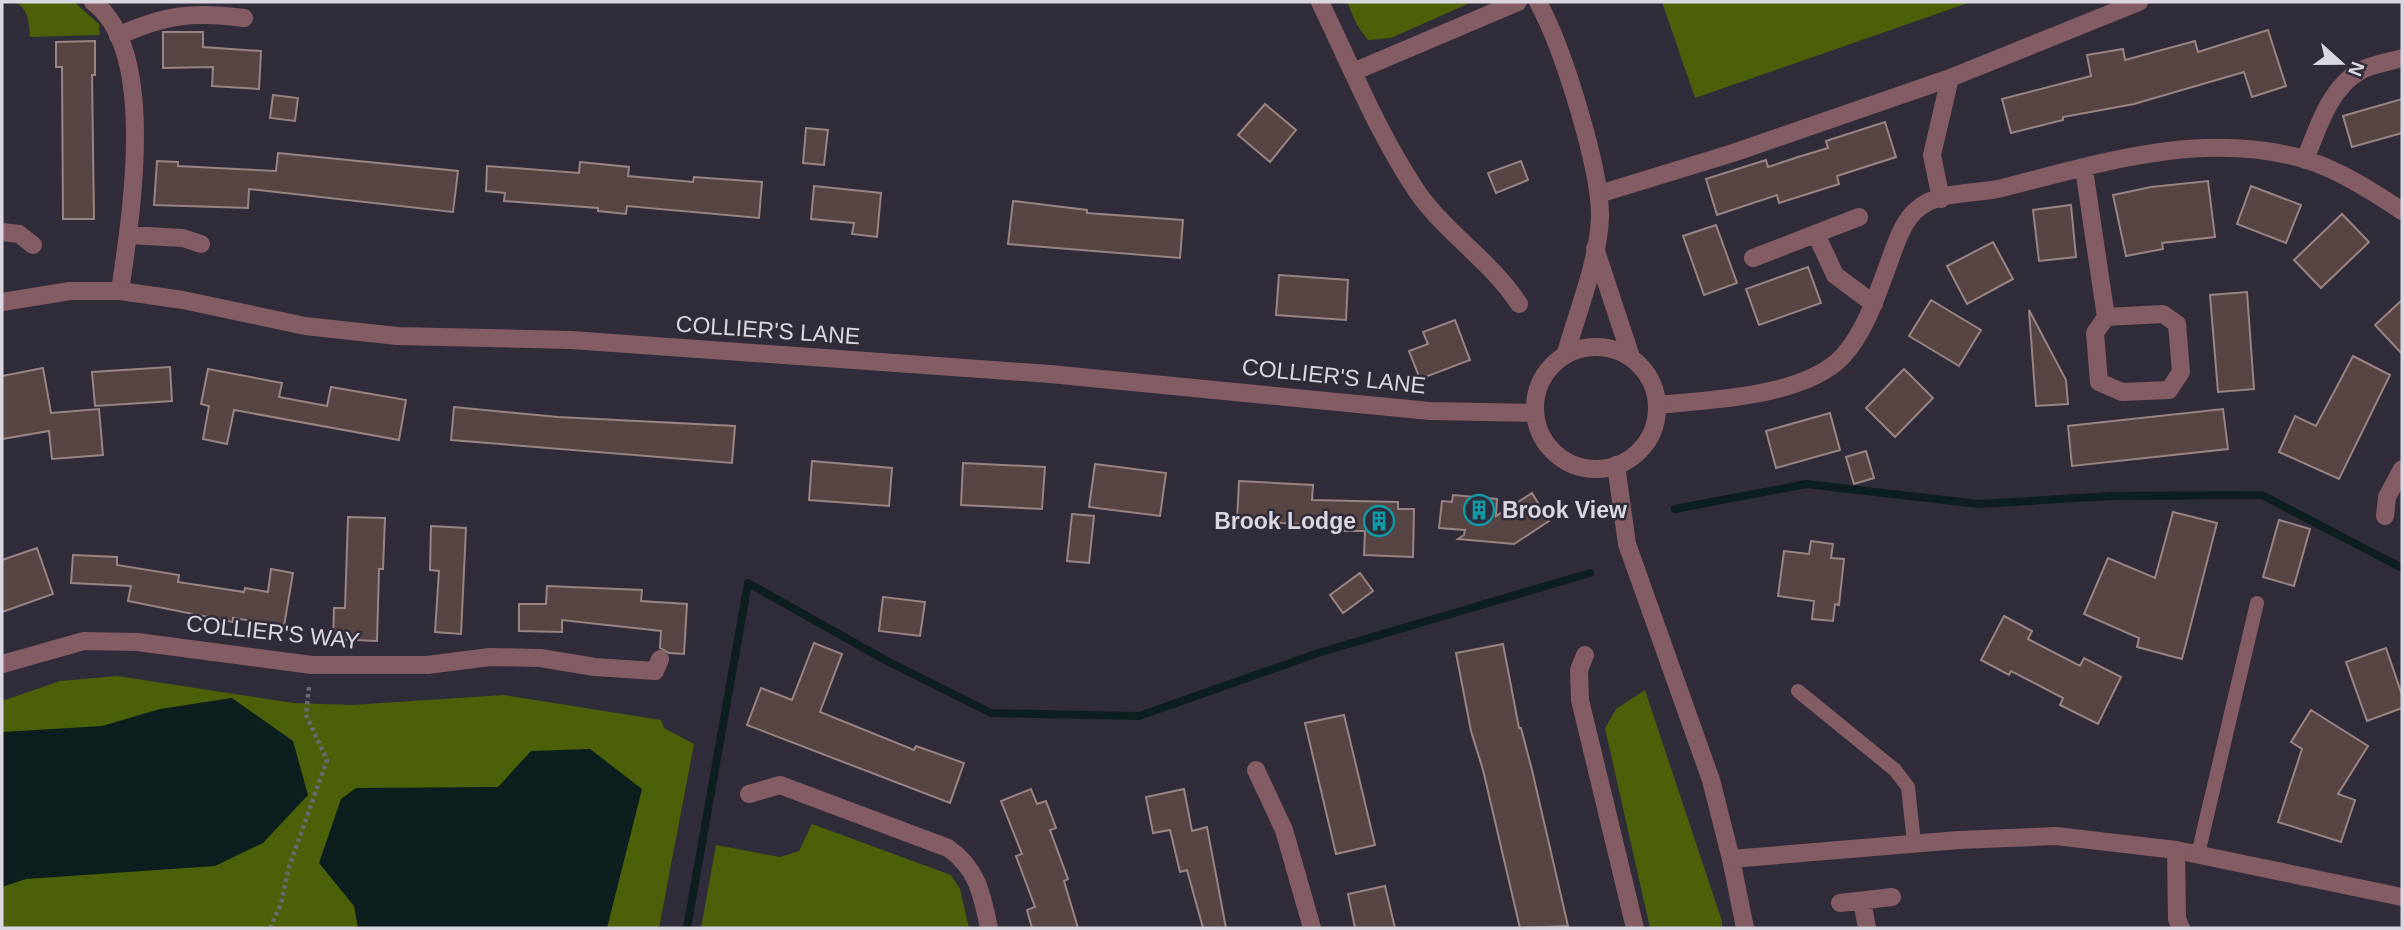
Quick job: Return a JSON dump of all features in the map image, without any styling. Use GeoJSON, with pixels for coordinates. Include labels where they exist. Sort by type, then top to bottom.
{"type":"FeatureCollection","features":[{"type":"Feature","properties":{"kind":"street"},"geometry":{"type":"LineString","coordinates":[[93,2],[118,36],[129,65],[135,129],[128,235],[120,291]]}},
{"type":"Feature","properties":{"kind":"street"},"geometry":{"type":"LineString","coordinates":[[1320,2],[1384,137],[1420,195],[1505,282],[1519,304]]}},
{"type":"Feature","properties":{"kind":"street"},"geometry":{"type":"LineString","coordinates":[[1353,72],[1518,2]]}},
{"type":"Feature","properties":{"kind":"street"},"geometry":{"type":"LineString","coordinates":[[1538,2],[1577,104],[1599,194],[1600,219],[1595,248],[1566,353],[1544,374],[1535,395],[1534,413],[1540,435],[1548,447],[1567,462],[1587,469],[1615,466],[1637,453],[1648,441],[1654,428],[1657,405],[1651,379],[1631,357],[1595,248]]}},
{"type":"Feature","properties":{"kind":"street"},"geometry":{"type":"LineString","coordinates":[[1599,194],[1734,153],[1950,78],[2139,2]]}},
{"type":"Feature","properties":{"kind":"street"},"geometry":{"type":"LineString","coordinates":[[118,36],[149,22],[183,13],[244,18]]}},
{"type":"Feature","properties":{"kind":"street"},"geometry":{"type":"LineString","coordinates":[[2305,160],[2318,127],[2344,82],[2362,70],[2402,58]]}},
{"type":"Feature","properties":{"kind":"street"},"geometry":{"type":"LineString","coordinates":[[1941,199],[1932,155],[1950,78]]}},
{"type":"Feature","properties":{"kind":"street"},"geometry":{"type":"LineString","coordinates":[[1657,405],[1774,391],[1814,374],[1842,357],[1874,304],[1907,220],[1921,205],[1941,199],[2084,169],[2140,153],[2190,148],[2270,152],[2305,160],[2366,188],[2402,211]]}},
{"type":"Feature","properties":{"kind":"street"},"geometry":{"type":"LineString","coordinates":[[2084,169],[2106,317],[2095,333],[2099,382],[2122,392],[2169,390],[2181,372],[2177,324],[2163,314],[2106,317]]}},
{"type":"Feature","properties":{"kind":"street"},"geometry":{"type":"LineString","coordinates":[[1753,258],[1859,217]]}},
{"type":"Feature","properties":{"kind":"street"},"geometry":{"type":"LineString","coordinates":[[2,232],[19,234],[33,245]]}},
{"type":"Feature","properties":{"kind":"street"},"geometry":{"type":"LineString","coordinates":[[1816,234],[1835,275],[1874,304]]}},
{"type":"Feature","properties":{"kind":"street"},"geometry":{"type":"LineString","coordinates":[[128,235],[183,238],[201,244]]}},
{"type":"Feature","properties":{"kind":"street","name":"COLLIER'S LANE"},"geometry":{"type":"LineString","coordinates":[[2,302],[70,291],[120,291],[183,300],[305,326],[397,336],[571,340],[1050,374],[1430,411],[1534,413]]}},
{"type":"Feature","properties":{"kind":"street"},"geometry":{"type":"LineString","coordinates":[[1566,353],[1601,346],[1631,357]]}},
{"type":"Feature","properties":{"kind":"street"},"geometry":{"type":"LineString","coordinates":[[1615,466],[1627,544],[1711,780],[1745,928]]}},
{"type":"Feature","properties":{"kind":"street"},"geometry":{"type":"LineString","coordinates":[[2385,516],[2387,497],[2402,469]]}},
{"type":"Feature","properties":{"kind":"street","name":"COLLIER'S WAY"},"geometry":{"type":"LineString","coordinates":[[2,664],[84,641],[137,642],[312,664],[415,665],[490,657],[540,658],[655,671],[660,659]]}},
{"type":"Feature","properties":{"kind":"street"},"geometry":{"type":"LineString","coordinates":[[1585,655],[1579,670],[1580,700],[1635,928]]}},
{"type":"Feature","properties":{"kind":"street"},"geometry":{"type":"LineString","coordinates":[[1256,771],[1284,830],[1312,928]]}},
{"type":"Feature","properties":{"kind":"street"},"geometry":{"type":"LineString","coordinates":[[749,794],[780,785],[948,848],[964,860],[975,874],[989,928]]}},
{"type":"Feature","properties":{"kind":"street"},"geometry":{"type":"LineString","coordinates":[[1731,859],[1914,843],[2056,836],[2176,850],[2402,897]]}},
{"type":"Feature","properties":{"kind":"street"},"geometry":{"type":"LineString","coordinates":[[2176,850],[2177,919],[2181,928]]}},
{"type":"Feature","properties":{"kind":"street"},"geometry":{"type":"LineString","coordinates":[[1840,904],[1892,897]]}},
{"type":"Feature","properties":{"kind":"street"},"geometry":{"type":"LineString","coordinates":[[1862,901],[1867,928]]}},
{"type":"Feature","properties":{"kind":"lane"},"geometry":{"type":"LineString","coordinates":[[2198,854],[2256,603]]}},
{"type":"Feature","properties":{"kind":"lane"},"geometry":{"type":"LineString","coordinates":[[1798,691],[1895,770],[1908,787],[1914,843]]}},
{"type":"Feature","properties":{"kind":"path"},"geometry":{"type":"LineString","coordinates":[[270,928],[281,904],[289,867],[327,760],[306,715],[312,664]]}},
{"type":"Feature","properties":{"kind":"green space"},"geometry":{"type":"Polygon","coordinates":[[[15,2],[74,2],[99,24],[100,35],[30,37],[26,13],[15,2]]]}},
{"type":"Feature","properties":{"kind":"green space"},"geometry":{"type":"Polygon","coordinates":[[[1347,2],[1472,2],[1391,38],[1368,40],[1357,25],[1347,2]]]}},
{"type":"Feature","properties":{"kind":"green space"},"geometry":{"type":"Polygon","coordinates":[[[1662,2],[1971,2],[1695,98],[1662,2]]]}},
{"type":"Feature","properties":{"kind":"green space"},"geometry":{"type":"Polygon","coordinates":[[[117,676],[294,703],[351,705],[504,695],[661,720],[664,728],[694,744],[659,928],[2,928],[2,701],[60,681],[117,676]]]}},
{"type":"Feature","properties":{"kind":"green space"},"geometry":{"type":"Polygon","coordinates":[[[1645,690],[1722,921],[1722,928],[1650,928],[1605,728],[1616,709],[1645,690]]]}},
{"type":"Feature","properties":{"kind":"green space"},"geometry":{"type":"Polygon","coordinates":[[[812,824],[951,875],[960,889],[969,928],[701,928],[716,845],[780,857],[799,851],[812,824]]]}},
{"type":"Feature","properties":{"kind":"shaded area"},"geometry":{"type":"Polygon","coordinates":[[[232,698],[293,741],[308,795],[263,843],[215,866],[26,879],[2,887],[2,732],[102,726],[160,709],[232,698]]]}},
{"type":"Feature","properties":{"kind":"shaded area"},"geometry":{"type":"Polygon","coordinates":[[[590,749],[642,789],[607,928],[358,928],[354,906],[319,863],[341,799],[356,788],[498,787],[531,751],[590,749]]]}},
{"type":"Feature","properties":{"kind":"building"},"geometry":{"type":"Polygon","coordinates":[[[2268,30],[2286,86],[2252,97],[2244,72],[2134,104],[2063,117],[2063,120],[2011,133],[2002,99],[2091,76],[2087,55],[2123,49],[2125,60],[2195,41],[2198,52],[2268,30]]]}},
{"type":"Feature","properties":{"kind":"building"},"geometry":{"type":"Polygon","coordinates":[[[163,32],[203,32],[203,47],[261,51],[259,89],[212,86],[213,67],[163,68],[163,32]]]}},
{"type":"Feature","properties":{"kind":"building"},"geometry":{"type":"Polygon","coordinates":[[[95,41],[95,75],[92,75],[94,219],[63,219],[62,67],[56,67],[56,42],[95,41]]]}},
{"type":"Feature","properties":{"kind":"building"},"geometry":{"type":"Polygon","coordinates":[[[273,95],[298,98],[295,121],[270,118],[273,95]]]}},
{"type":"Feature","properties":{"kind":"building"},"geometry":{"type":"Polygon","coordinates":[[[2402,99],[2402,133],[2352,147],[2343,116],[2402,99]]]}},
{"type":"Feature","properties":{"kind":"building"},"geometry":{"type":"Polygon","coordinates":[[[1265,104],[1296,130],[1270,162],[1238,135],[1265,104]]]}},
{"type":"Feature","properties":{"kind":"building"},"geometry":{"type":"Polygon","coordinates":[[[1885,122],[1896,157],[1837,176],[1839,184],[1779,203],[1777,195],[1717,215],[1706,179],[1766,160],[1768,167],[1828,148],[1826,141],[1885,122]]]}},
{"type":"Feature","properties":{"kind":"building"},"geometry":{"type":"Polygon","coordinates":[[[806,128],[828,130],[824,165],[803,163],[806,128]]]}},
{"type":"Feature","properties":{"kind":"building"},"geometry":{"type":"Polygon","coordinates":[[[278,153],[458,171],[453,212],[249,189],[248,208],[154,205],[157,161],[178,162],[178,166],[276,171],[278,153]]]}},
{"type":"Feature","properties":{"kind":"building"},"geometry":{"type":"Polygon","coordinates":[[[1521,161],[1528,180],[1496,193],[1488,173],[1521,161]]]}},
{"type":"Feature","properties":{"kind":"building"},"geometry":{"type":"Polygon","coordinates":[[[580,162],[629,167],[628,176],[693,182],[694,177],[762,182],[759,218],[627,206],[626,214],[598,211],[598,208],[504,201],[505,193],[486,191],[487,166],[579,173],[580,162]]]}},
{"type":"Feature","properties":{"kind":"building"},"geometry":{"type":"Polygon","coordinates":[[[2208,181],[2215,237],[2162,243],[2163,249],[2126,256],[2113,195],[2151,187],[2208,181]]]}},
{"type":"Feature","properties":{"kind":"building"},"geometry":{"type":"Polygon","coordinates":[[[814,186],[881,193],[877,237],[852,234],[854,223],[811,219],[814,186]]]}},
{"type":"Feature","properties":{"kind":"building"},"geometry":{"type":"Polygon","coordinates":[[[2251,186],[2301,205],[2286,243],[2237,224],[2251,186]]]}},
{"type":"Feature","properties":{"kind":"building"},"geometry":{"type":"Polygon","coordinates":[[[1013,201],[1087,210],[1087,213],[1183,220],[1180,258],[1008,244],[1013,201]]]}},
{"type":"Feature","properties":{"kind":"building"},"geometry":{"type":"Polygon","coordinates":[[[2071,205],[2076,257],[2039,261],[2033,210],[2071,205]]]}},
{"type":"Feature","properties":{"kind":"building"},"geometry":{"type":"Polygon","coordinates":[[[2342,214],[2369,242],[2321,288],[2294,260],[2342,214]]]}},
{"type":"Feature","properties":{"kind":"building"},"geometry":{"type":"Polygon","coordinates":[[[1716,225],[1737,283],[1704,295],[1683,236],[1716,225]]]}},
{"type":"Feature","properties":{"kind":"building"},"geometry":{"type":"Polygon","coordinates":[[[1993,242],[2013,279],[1967,304],[1947,266],[1993,242]]]}},
{"type":"Feature","properties":{"kind":"building"},"geometry":{"type":"Polygon","coordinates":[[[1808,267],[1821,303],[1759,325],[1746,289],[1808,267]]]}},
{"type":"Feature","properties":{"kind":"building"},"geometry":{"type":"Polygon","coordinates":[[[1279,275],[1348,280],[1346,320],[1276,315],[1279,275]]]}},
{"type":"Feature","properties":{"kind":"building"},"geometry":{"type":"Polygon","coordinates":[[[2247,292],[2254,389],[2218,392],[2210,295],[2247,292]]]}},
{"type":"Feature","properties":{"kind":"building"},"geometry":{"type":"Polygon","coordinates":[[[1931,300],[1981,330],[1959,366],[1909,336],[1931,300]]]}},
{"type":"Feature","properties":{"kind":"building"},"geometry":{"type":"Polygon","coordinates":[[[2402,300],[2402,354],[2375,325],[2402,300]]]}},
{"type":"Feature","properties":{"kind":"building"},"geometry":{"type":"Polygon","coordinates":[[[2029,310],[2066,380],[2068,404],[2036,406],[2029,310]]]}},
{"type":"Feature","properties":{"kind":"building"},"geometry":{"type":"Polygon","coordinates":[[[1455,320],[1470,360],[1420,379],[1409,351],[1428,344],[1423,332],[1455,320]]]}},
{"type":"Feature","properties":{"kind":"building"},"geometry":{"type":"Polygon","coordinates":[[[2353,356],[2390,375],[2339,479],[2279,452],[2295,416],[2316,426],[2353,356]]]}},
{"type":"Feature","properties":{"kind":"building"},"geometry":{"type":"Polygon","coordinates":[[[170,367],[172,401],[95,406],[92,372],[170,367]]]}},
{"type":"Feature","properties":{"kind":"building"},"geometry":{"type":"Polygon","coordinates":[[[43,368],[51,413],[99,409],[103,455],[52,459],[49,431],[2,439],[2,376],[43,368]]]}},
{"type":"Feature","properties":{"kind":"building"},"geometry":{"type":"Polygon","coordinates":[[[208,369],[282,383],[279,397],[327,406],[331,387],[406,400],[399,440],[234,410],[227,444],[203,439],[209,406],[201,404],[208,369]]]}},
{"type":"Feature","properties":{"kind":"building"},"geometry":{"type":"Polygon","coordinates":[[[1904,369],[1933,398],[1895,437],[1866,408],[1904,369]]]}},
{"type":"Feature","properties":{"kind":"building"},"geometry":{"type":"Polygon","coordinates":[[[454,407],[558,417],[735,426],[732,463],[451,440],[454,407]]]}},
{"type":"Feature","properties":{"kind":"building"},"geometry":{"type":"Polygon","coordinates":[[[2223,409],[2228,449],[2072,466],[2068,426],[2223,409]]]}},
{"type":"Feature","properties":{"kind":"building"},"geometry":{"type":"Polygon","coordinates":[[[1830,413],[1840,450],[1776,468],[1766,431],[1830,413]]]}},
{"type":"Feature","properties":{"kind":"building"},"geometry":{"type":"Polygon","coordinates":[[[1866,451],[1874,478],[1854,484],[1846,457],[1866,451]]]}},
{"type":"Feature","properties":{"kind":"building"},"geometry":{"type":"Polygon","coordinates":[[[812,461],[892,468],[889,506],[809,500],[812,461]]]}},
{"type":"Feature","properties":{"kind":"building"},"geometry":{"type":"Polygon","coordinates":[[[963,463],[1045,467],[1042,509],[961,505],[963,463]]]}},
{"type":"Feature","properties":{"kind":"building"},"geometry":{"type":"Polygon","coordinates":[[[1095,464],[1166,473],[1160,516],[1089,507],[1095,464]]]}},
{"type":"Feature","properties":{"kind":"building"},"geometry":{"type":"Polygon","coordinates":[[[1239,481],[1313,485],[1312,500],[1398,502],[1398,509],[1414,509],[1413,557],[1364,555],[1365,531],[1344,531],[1344,526],[1237,521],[1239,481]]]}},
{"type":"Feature","properties":{"kind":"building","name":"Brook View"},"geometry":{"type":"Polygon","coordinates":[[[1532,493],[1549,521],[1514,544],[1458,539],[1464,535],[1465,530],[1439,528],[1442,501],[1452,502],[1453,495],[1497,499],[1496,516],[1532,493]]]}},
{"type":"Feature","properties":{"kind":"building"},"geometry":{"type":"Polygon","coordinates":[[[2173,512],[2217,523],[2182,659],[2137,647],[2139,638],[2084,614],[2108,558],[2155,578],[2173,512]]]}},
{"type":"Feature","properties":{"kind":"building"},"geometry":{"type":"Polygon","coordinates":[[[1072,514],[1094,516],[1089,563],[1067,561],[1072,514]]]}},
{"type":"Feature","properties":{"kind":"building"},"geometry":{"type":"Polygon","coordinates":[[[348,517],[385,518],[383,569],[379,569],[377,641],[333,639],[334,608],[345,608],[348,517]]]}},
{"type":"Feature","properties":{"kind":"building"},"geometry":{"type":"Polygon","coordinates":[[[2279,520],[2310,529],[2294,586],[2263,577],[2279,520]]]}},
{"type":"Feature","properties":{"kind":"building"},"geometry":{"type":"Polygon","coordinates":[[[431,526],[466,528],[461,634],[435,632],[439,571],[430,570],[431,526]]]}},
{"type":"Feature","properties":{"kind":"building"},"geometry":{"type":"Polygon","coordinates":[[[1811,541],[1833,544],[1831,558],[1844,559],[1839,605],[1835,604],[1833,621],[1812,619],[1814,601],[1778,596],[1784,551],[1809,554],[1811,541]]]}},
{"type":"Feature","properties":{"kind":"building"},"geometry":{"type":"Polygon","coordinates":[[[37,548],[53,594],[2,612],[2,560],[37,548]]]}},
{"type":"Feature","properties":{"kind":"building"},"geometry":{"type":"Polygon","coordinates":[[[73,555],[117,557],[117,565],[179,575],[178,582],[244,592],[245,588],[268,592],[271,569],[293,573],[284,626],[233,618],[233,622],[128,601],[131,586],[71,583],[73,555]]]}},
{"type":"Feature","properties":{"kind":"building"},"geometry":{"type":"Polygon","coordinates":[[[1360,573],[1373,591],[1343,613],[1330,595],[1360,573]]]}},
{"type":"Feature","properties":{"kind":"building"},"geometry":{"type":"Polygon","coordinates":[[[547,586],[642,590],[641,601],[687,604],[684,654],[669,653],[660,648],[661,631],[562,620],[562,632],[519,631],[519,604],[546,604],[547,586]]]}},
{"type":"Feature","properties":{"kind":"building"},"geometry":{"type":"Polygon","coordinates":[[[883,597],[925,602],[920,636],[879,631],[883,597]]]}},
{"type":"Feature","properties":{"kind":"building"},"geometry":{"type":"Polygon","coordinates":[[[2004,616],[2032,631],[2028,639],[2080,666],[2084,658],[2121,677],[2098,724],[2060,705],[2063,698],[2011,671],[2009,675],[1981,660],[2004,616]]]}},
{"type":"Feature","properties":{"kind":"building"},"geometry":{"type":"Polygon","coordinates":[[[814,643],[842,654],[820,712],[914,750],[916,746],[964,763],[950,803],[747,725],[761,688],[792,700],[814,643]]]}},
{"type":"Feature","properties":{"kind":"building"},"geometry":{"type":"Polygon","coordinates":[[[1503,644],[1519,728],[1532,770],[1568,926],[1520,928],[1483,770],[1471,731],[1456,653],[1503,644]]]}},
{"type":"Feature","properties":{"kind":"building"},"geometry":{"type":"Polygon","coordinates":[[[2386,648],[2402,695],[2402,708],[2367,721],[2346,662],[2386,648]]]}},
{"type":"Feature","properties":{"kind":"building"},"geometry":{"type":"Polygon","coordinates":[[[2311,710],[2368,746],[2338,794],[2355,800],[2341,842],[2278,822],[2302,749],[2291,742],[2311,710]]]}},
{"type":"Feature","properties":{"kind":"building"},"geometry":{"type":"Polygon","coordinates":[[[1344,715],[1375,845],[1336,854],[1305,723],[1344,715]]]}},
{"type":"Feature","properties":{"kind":"building"},"geometry":{"type":"Polygon","coordinates":[[[1031,789],[1037,804],[1046,801],[1056,828],[1050,830],[1068,879],[1064,881],[1078,928],[1032,928],[1027,910],[1035,907],[1016,856],[1022,854],[1001,801],[1031,789]]]}},
{"type":"Feature","properties":{"kind":"building"},"geometry":{"type":"Polygon","coordinates":[[[1184,789],[1192,831],[1207,827],[1226,928],[1203,928],[1187,870],[1180,872],[1170,830],[1153,833],[1146,797],[1184,789]]]}},
{"type":"Feature","properties":{"kind":"building"},"geometry":{"type":"Polygon","coordinates":[[[1385,886],[1395,928],[1355,928],[1348,894],[1385,886]]]}},
{"type":"Feature","properties":{"kind":"waterway"},"geometry":{"type":"LineString","coordinates":[[1675,509],[1806,484],[1979,504],[2112,496],[2262,495],[2402,568]]}},
{"type":"Feature","properties":{"kind":"waterway"},"geometry":{"type":"LineString","coordinates":[[687,928],[748,583],[887,661],[991,713],[1139,716],[1318,653],[1590,573]]}},
{"type":"Feature","properties":{"kind":"place","name":"Brook View"},"geometry":{"type":"Point","coordinates":[1479,510]}},
{"type":"Feature","properties":{"kind":"place","name":"Brook Lodge"},"geometry":{"type":"Point","coordinates":[1379,521]}}]}
